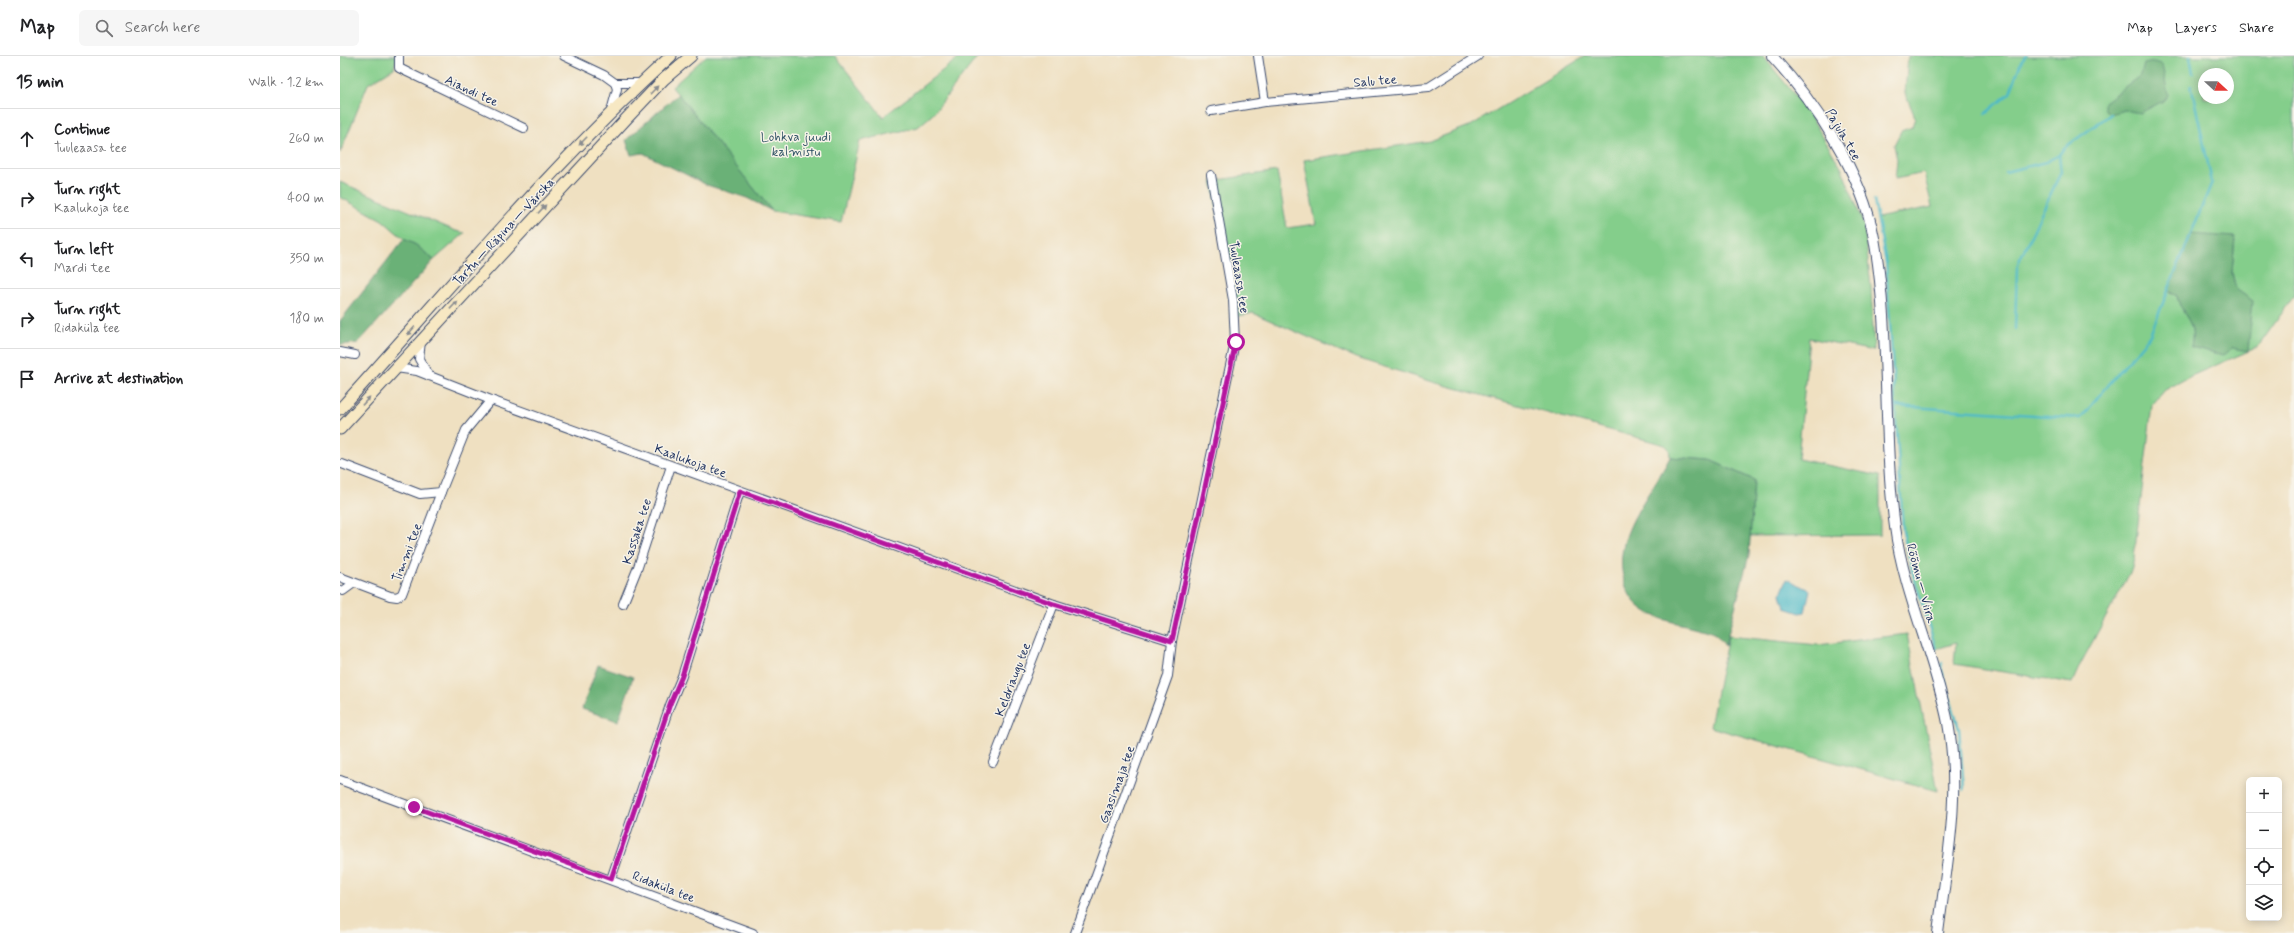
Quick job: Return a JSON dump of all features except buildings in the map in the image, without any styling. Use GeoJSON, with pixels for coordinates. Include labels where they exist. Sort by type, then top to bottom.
{"type":"FeatureCollection","features":[{"type":"Feature","properties":{"kind":"main road","name":"Tartu — Räpina — Värska"},"geometry":{"type":"LineString","coordinates":[[340,409],[571,154],[641,83],[671,56]]}},
{"type":"Feature","properties":{"kind":"main road","name":"Tartu — Räpina — Värska"},"geometry":{"type":"LineString","coordinates":[[340,429],[627,118],[664,79],[691,56]]}},
{"type":"Feature","properties":{"kind":"street","name":"Aiandi tee"},"geometry":{"type":"LineString","coordinates":[[399,56],[399,68],[524,128]]}},
{"type":"Feature","properties":{"kind":"street"},"geometry":{"type":"LineString","coordinates":[[564,56],[604,75],[615,83],[617,88],[610,114]]}},
{"type":"Feature","properties":{"kind":"street"},"geometry":{"type":"LineString","coordinates":[[1258,56],[1265,102]]}},
{"type":"Feature","properties":{"kind":"street","name":"Salu tee"},"geometry":{"type":"LineString","coordinates":[[1211,111],[1265,102],[1429,88],[1478,56]]}},
{"type":"Feature","properties":{"kind":"street","name":"Pajula tee"},"geometry":{"type":"LineString","coordinates":[[1772,56],[1815,111],[1833,138],[1862,198],[1874,237]]}},
{"type":"Feature","properties":{"kind":"street"},"geometry":{"type":"LineString","coordinates":[[615,83],[641,83]]}},
{"type":"Feature","properties":{"kind":"street","name":"Tuuleaasa tee"},"geometry":{"type":"LineString","coordinates":[[1172,641],[1236,342],[1233,300],[1211,175]]}},
{"type":"Feature","properties":{"kind":"street","name":"Rõõmu — Viira"},"geometry":{"type":"LineString","coordinates":[[1874,237],[1885,362],[1895,529],[1902,561],[1947,719],[1953,755],[1954,811],[1938,933]]}},
{"type":"Feature","properties":{"kind":"street"},"geometry":{"type":"LineString","coordinates":[[421,341],[419,359],[430,376]]}},
{"type":"Feature","properties":{"kind":"street"},"geometry":{"type":"LineString","coordinates":[[340,352],[355,355]]}},
{"type":"Feature","properties":{"kind":"street","name":"Kaalukoja tee"},"geometry":{"type":"LineString","coordinates":[[396,368],[412,370],[430,376],[670,466],[1054,604],[1172,641]]}},
{"type":"Feature","properties":{"kind":"street","name":"Timmi tee"},"geometry":{"type":"LineString","coordinates":[[340,577],[390,596],[396,597],[402,594],[466,430],[491,400]]}},
{"type":"Feature","properties":{"kind":"street"},"geometry":{"type":"LineString","coordinates":[[342,464],[420,494],[441,492]]}},
{"type":"Feature","properties":{"kind":"street","name":"Kassaka tee"},"geometry":{"type":"LineString","coordinates":[[623,604],[638,567],[670,466]]}},
{"type":"Feature","properties":{"kind":"street"},"geometry":{"type":"LineString","coordinates":[[611,879],[670,704],[682,676],[740,491]]}},
{"type":"Feature","properties":{"kind":"street"},"geometry":{"type":"LineString","coordinates":[[340,590],[343,591],[354,583]]}},
{"type":"Feature","properties":{"kind":"street","name":"Keldriaugu tee"},"geometry":{"type":"LineString","coordinates":[[993,762],[1054,604]]}},
{"type":"Feature","properties":{"kind":"street","name":"Gaasimaja tee"},"geometry":{"type":"LineString","coordinates":[[1075,933],[1168,676],[1172,641]]}},
{"type":"Feature","properties":{"kind":"street","name":"Ridaküla tee"},"geometry":{"type":"LineString","coordinates":[[340,780],[611,879],[753,933]]}},
{"type":"Feature","properties":{"kind":"green space"},"geometry":{"type":"Polygon","coordinates":[[[340,56],[397,56],[394,68],[368,84],[340,153],[340,56]]]}},
{"type":"Feature","properties":{"kind":"green space","name":"Lohkva juudi kalmistu"},"geometry":{"type":"Polygon","coordinates":[[[706,56],[835,56],[883,117],[961,56],[978,56],[933,114],[918,127],[860,141],[841,222],[772,211],[672,87],[706,56]]]}},
{"type":"Feature","properties":{"kind":"green space"},"geometry":{"type":"Polygon","coordinates":[[[1585,56],[1763,56],[1807,110],[1842,169],[1864,225],[1871,287],[1874,351],[1809,338],[1798,459],[1880,476],[1880,535],[1750,536],[1754,480],[1710,460],[1670,457],[1669,449],[1665,445],[1433,382],[1356,358],[1253,313],[1235,317],[1212,181],[1277,171],[1287,228],[1316,224],[1304,160],[1430,141],[1472,125],[1585,56]]]}},
{"type":"Feature","properties":{"kind":"green space"},"geometry":{"type":"Polygon","coordinates":[[[1908,56],[2294,56],[2294,296],[2258,347],[2191,376],[2165,390],[2152,405],[2134,558],[2131,571],[2081,663],[2072,683],[1954,664],[1956,643],[1936,649],[1914,578],[1903,532],[1886,263],[1877,218],[1932,207],[1924,173],[1895,179],[1897,160],[1894,145],[1901,131],[1912,127],[1915,117],[1905,93],[1908,56]],[[2235,237],[2168,291],[2177,296],[2179,304],[2191,325],[2191,347],[2236,289],[2232,273],[2235,237]]]}},
{"type":"Feature","properties":{"kind":"green space"},"geometry":{"type":"Polygon","coordinates":[[[2154,62],[2162,64],[2168,95],[2163,101],[2140,113],[2124,110],[2111,114],[2104,109],[2104,102],[2141,75],[2144,64],[2154,62]]]}},
{"type":"Feature","properties":{"kind":"green space"},"geometry":{"type":"Polygon","coordinates":[[[678,94],[772,211],[747,198],[707,185],[643,153],[631,155],[626,140],[678,94]]]}},
{"type":"Feature","properties":{"kind":"green space"},"geometry":{"type":"Polygon","coordinates":[[[340,182],[456,231],[465,233],[434,260],[416,245],[404,239],[382,220],[340,197],[340,182]]]}},
{"type":"Feature","properties":{"kind":"green space"},"geometry":{"type":"Polygon","coordinates":[[[2190,234],[2235,237],[2232,273],[2236,289],[2253,301],[2248,351],[2232,348],[2223,355],[2191,347],[2191,325],[2179,304],[2177,296],[2168,291],[2190,234]]]}},
{"type":"Feature","properties":{"kind":"green space"},"geometry":{"type":"Polygon","coordinates":[[[404,239],[416,245],[434,260],[358,343],[340,345],[340,321],[404,239]]]}},
{"type":"Feature","properties":{"kind":"green space"},"geometry":{"type":"Polygon","coordinates":[[[1670,457],[1710,460],[1754,480],[1749,555],[1725,646],[1715,634],[1654,616],[1637,604],[1628,592],[1625,584],[1622,567],[1623,550],[1627,533],[1643,502],[1670,457]]]}},
{"type":"Feature","properties":{"kind":"green space"},"geometry":{"type":"Polygon","coordinates":[[[1907,634],[1938,791],[1710,727],[1728,636],[1818,645],[1907,634]]]}},
{"type":"Feature","properties":{"kind":"green space"},"geometry":{"type":"Polygon","coordinates":[[[598,665],[633,677],[618,721],[582,709],[598,665]]]}},
{"type":"Feature","properties":{"kind":"water"},"geometry":{"type":"Polygon","coordinates":[[[1787,579],[1810,590],[1805,612],[1800,613],[1785,608],[1781,594],[1787,579]]]}},
{"type":"Feature","properties":{"kind":"waterway"},"geometry":{"type":"LineString","coordinates":[[1985,114],[2010,93],[2021,62],[2026,56]]}},
{"type":"Feature","properties":{"kind":"waterway"},"geometry":{"type":"LineString","coordinates":[[2190,56],[2193,73]]}},
{"type":"Feature","properties":{"kind":"waterway"},"geometry":{"type":"LineString","coordinates":[[1895,406],[2081,418],[2150,335],[2212,182],[2191,85]]}},
{"type":"Feature","properties":{"kind":"waterway"},"geometry":{"type":"LineString","coordinates":[[2015,329],[2017,268],[2061,172],[2059,155],[2064,148],[2111,114]]}},
{"type":"Feature","properties":{"kind":"waterway"},"geometry":{"type":"LineString","coordinates":[[2005,172],[2046,162],[2059,155]]}},
{"type":"Feature","properties":{"kind":"waterway"},"geometry":{"type":"LineString","coordinates":[[1874,200],[1886,263],[1903,532],[1914,578],[1936,649]]}},
{"type":"Feature","properties":{"kind":"waterway"},"geometry":{"type":"LineString","coordinates":[[1942,663],[1941,667],[1959,729],[1964,790]]}},
{"type":"Feature","properties":{"kind":"route"},"geometry":{"type":"LineString","coordinates":[[414,807],[611,879],[670,704],[682,676],[740,491],[1054,604],[1172,641],[1236,342]]}}]}
